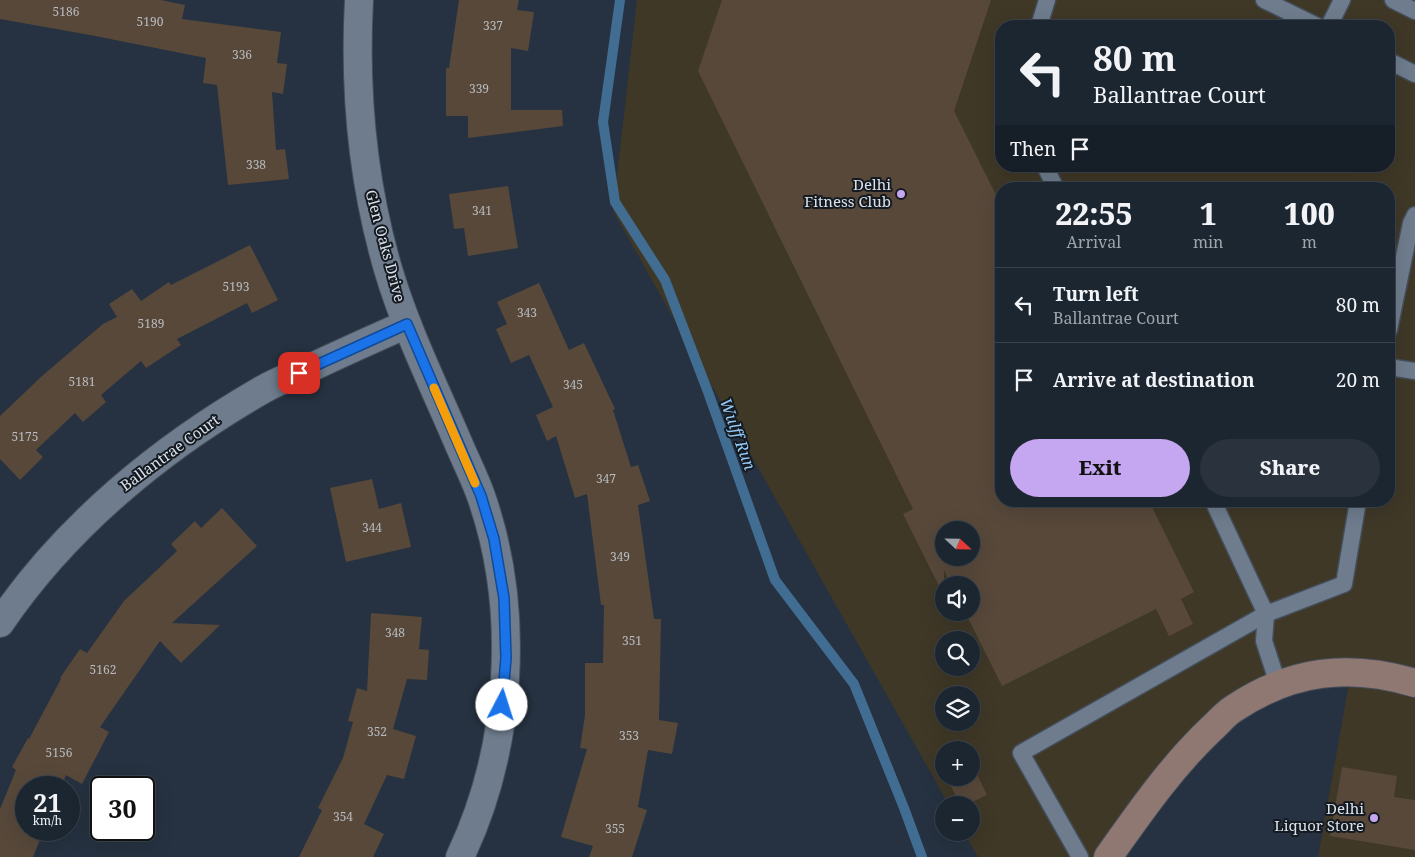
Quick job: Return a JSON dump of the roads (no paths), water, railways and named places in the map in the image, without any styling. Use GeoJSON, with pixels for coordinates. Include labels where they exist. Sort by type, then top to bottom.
{"type":"FeatureCollection","features":[{"type":"Feature","properties":{"kind":"street","name":"Glen Oaks Drive"},"geometry":{"type":"LineString","coordinates":[[359,0],[356,46],[359,122],[371,200],[388,270],[407,324],[481,496],[494,539],[504,598],[506,658],[501,720],[487,784],[460,857]]}},
{"type":"Feature","properties":{"kind":"street","name":"Ballantrae Court"},"geometry":{"type":"LineString","coordinates":[[0,623],[12,604],[62,546],[116,494],[188,437],[263,389],[407,324]]}},
{"type":"Feature","properties":{"kind":"street"},"geometry":{"type":"LineString","coordinates":[[1108,857],[1151,796],[1193,746],[1232,709],[1278,684],[1304,675],[1351,671],[1382,674],[1415,683]]}},
{"type":"Feature","properties":{"kind":"lane"},"geometry":{"type":"LineString","coordinates":[[1041,20],[1047,0]]}},
{"type":"Feature","properties":{"kind":"lane"},"geometry":{"type":"LineString","coordinates":[[1264,0],[1304,20]]}},
{"type":"Feature","properties":{"kind":"lane"},"geometry":{"type":"LineString","coordinates":[[1332,20],[1342,0]]}},
{"type":"Feature","properties":{"kind":"lane"},"geometry":{"type":"LineString","coordinates":[[1393,0],[1415,11]]}},
{"type":"Feature","properties":{"kind":"lane"},"geometry":{"type":"LineString","coordinates":[[1395,64],[1415,74]]}},
{"type":"Feature","properties":{"kind":"lane"},"geometry":{"type":"LineString","coordinates":[[1395,301],[1411,223],[1415,215]]}},
{"type":"Feature","properties":{"kind":"lane"},"geometry":{"type":"LineString","coordinates":[[1395,368],[1415,371]]}},
{"type":"Feature","properties":{"kind":"lane"},"geometry":{"type":"LineString","coordinates":[[1216,507],[1266,614],[1264,641],[1278,684]]}},
{"type":"Feature","properties":{"kind":"lane"},"geometry":{"type":"LineString","coordinates":[[1080,857],[1021,753],[1266,614],[1344,584],[1357,507]]}},
{"type":"Feature","properties":{"kind":"waterway","name":"Wulff Run"},"geometry":{"type":"LineString","coordinates":[[620,0],[603,122],[615,202],[665,280],[708,392],[775,580],[854,684],[922,857]]}},
{"type":"Feature","properties":{"kind":"place","name":"Delhi Fitness Club"},"geometry":{"type":"Point","coordinates":[901,194]}},
{"type":"Feature","properties":{"kind":"place","name":"Delhi Liquor Store"},"geometry":{"type":"Point","coordinates":[1374,818]}}]}
